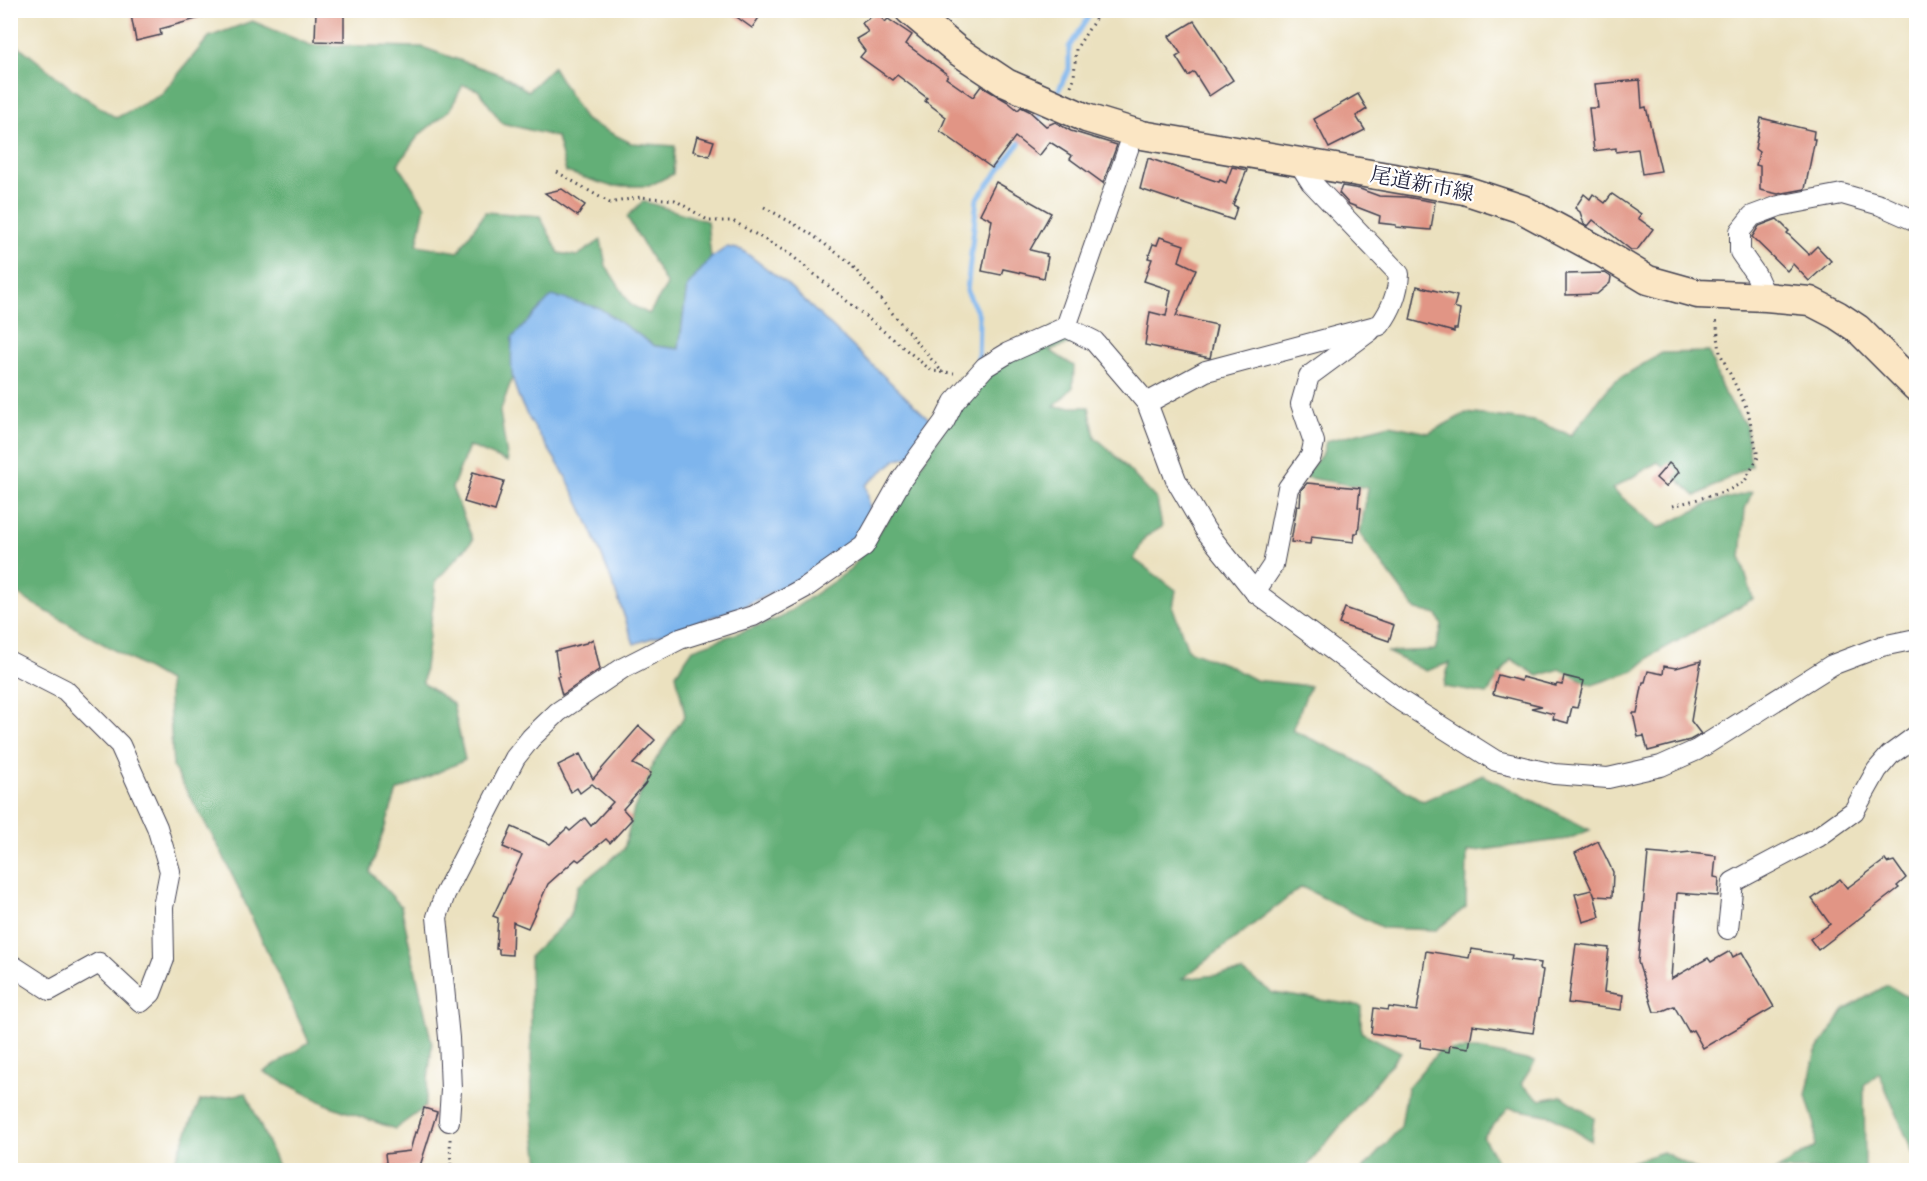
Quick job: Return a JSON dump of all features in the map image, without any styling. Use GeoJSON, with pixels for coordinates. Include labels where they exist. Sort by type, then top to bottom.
{"type":"FeatureCollection","features":[{"type":"Feature","properties":{"kind":"main road","name":"尾道新市線"},"geometry":{"type":"LineString","coordinates":[[909,10],[958,51],[1006,82],[1086,118],[1134,132],[1464,190],[1522,208],[1600,250],[1648,280],[1698,294],[1810,301],[1858,329],[1917,387]]}},
{"type":"Feature","properties":{"kind":"street"},"geometry":{"type":"LineString","coordinates":[[449,1121],[451,1090],[449,1038],[437,917],[445,894],[515,758],[531,738],[558,712],[623,668],[680,639],[753,616],[806,587],[864,546],[902,479],[944,422],[954,402],[978,375],[1008,353],[1066,327],[1134,132]]}},
{"type":"Feature","properties":{"kind":"street"},"geometry":{"type":"LineString","coordinates":[[1255,592],[1273,565],[1288,488],[1311,456],[1314,442],[1301,404],[1309,376],[1380,325],[1390,312],[1398,288],[1399,274],[1311,182],[1304,171],[1304,162]]}},
{"type":"Feature","properties":{"kind":"street"},"geometry":{"type":"LineString","coordinates":[[1766,297],[1756,275],[1740,252],[1740,231],[1752,216],[1779,206],[1842,195],[1880,205],[1917,221]]}},
{"type":"Feature","properties":{"kind":"street"},"geometry":{"type":"LineString","coordinates":[[1147,403],[1206,371],[1380,325]]}},
{"type":"Feature","properties":{"kind":"street"},"geometry":{"type":"LineString","coordinates":[[1066,327],[1094,341],[1147,403],[1176,480],[1206,531],[1255,592],[1401,701],[1496,761],[1554,774],[1608,778],[1661,766],[1697,750],[1832,665],[1882,646],[1917,639]]}},
{"type":"Feature","properties":{"kind":"street"},"geometry":{"type":"LineString","coordinates":[[10,662],[65,690],[120,745],[157,827],[170,871],[164,908],[164,958],[151,993],[141,1002],[99,963],[50,990],[10,964]]}},
{"type":"Feature","properties":{"kind":"street"},"geometry":{"type":"LineString","coordinates":[[1728,929],[1733,882],[1818,837],[1854,811],[1877,770],[1890,755],[1917,736]]}},
{"type":"Feature","properties":{"kind":"path"},"geometry":{"type":"LineString","coordinates":[[1061,107],[1074,78],[1076,49],[1101,10]]}},
{"type":"Feature","properties":{"kind":"path"},"geometry":{"type":"LineString","coordinates":[[557,172],[610,203],[641,197],[675,200],[709,221],[733,221],[791,255],[932,372],[978,375]]}},
{"type":"Feature","properties":{"kind":"path"},"geometry":{"type":"LineString","coordinates":[[764,207],[808,232],[849,262],[943,373]]}},
{"type":"Feature","properties":{"kind":"path"},"geometry":{"type":"LineString","coordinates":[[1672,506],[1727,491],[1745,481],[1758,457],[1748,411],[1720,353],[1713,295]]}},
{"type":"Feature","properties":{"kind":"path"},"geometry":{"type":"LineString","coordinates":[[449,1121],[451,1170]]}},
{"type":"Feature","properties":{"kind":"green space"},"geometry":{"type":"Polygon","coordinates":[[[252,21],[310,45],[422,47],[502,75],[528,91],[553,67],[585,120],[631,143],[675,146],[673,174],[649,186],[610,186],[566,172],[557,137],[502,123],[478,90],[463,85],[450,110],[419,135],[398,164],[425,206],[417,245],[458,252],[485,212],[540,216],[559,253],[577,256],[601,240],[606,266],[631,305],[649,314],[667,285],[627,217],[643,201],[707,221],[711,258],[687,287],[679,349],[655,346],[599,308],[512,338],[513,376],[500,412],[508,462],[469,446],[452,488],[473,540],[436,581],[423,683],[453,704],[465,760],[397,791],[370,872],[401,906],[432,1044],[425,1107],[395,1129],[330,1106],[264,1072],[309,1042],[222,853],[173,767],[168,681],[23,598],[11,586],[10,39],[72,89],[116,118],[161,95],[209,37],[252,21]]]}},
{"type":"Feature","properties":{"kind":"green space"},"geometry":{"type":"Polygon","coordinates":[[[1054,326],[1073,343],[1049,350],[1074,366],[1073,387],[1054,407],[1089,407],[1095,437],[1157,500],[1162,527],[1145,537],[1134,559],[1176,590],[1173,608],[1188,650],[1227,665],[1255,680],[1310,686],[1292,730],[1348,756],[1423,801],[1483,775],[1590,830],[1568,839],[1467,852],[1466,907],[1436,930],[1383,928],[1302,887],[1182,979],[1243,972],[1273,993],[1361,1006],[1361,1032],[1401,1052],[1304,1170],[540,1170],[532,1111],[530,956],[569,918],[578,886],[624,849],[634,809],[653,764],[685,715],[676,674],[693,649],[780,618],[850,570],[887,521],[964,396],[993,370],[1054,326]]]}},
{"type":"Feature","properties":{"kind":"green space"},"geometry":{"type":"Polygon","coordinates":[[[1709,352],[1722,389],[1746,426],[1751,466],[1696,496],[1658,462],[1612,489],[1659,528],[1710,503],[1752,492],[1745,509],[1741,559],[1753,599],[1654,654],[1634,671],[1592,685],[1560,669],[1538,676],[1511,659],[1487,694],[1444,687],[1449,663],[1426,671],[1387,652],[1435,650],[1442,626],[1437,614],[1416,610],[1360,534],[1368,488],[1303,477],[1323,453],[1326,441],[1390,425],[1429,433],[1466,413],[1534,421],[1571,435],[1613,382],[1662,353],[1709,352]]]}},
{"type":"Feature","properties":{"kind":"green space"},"geometry":{"type":"Polygon","coordinates":[[[1887,985],[1916,1002],[1916,1160],[1879,1073],[1864,1085],[1865,1170],[1776,1170],[1815,1147],[1815,1125],[1806,1096],[1815,1054],[1844,1010],[1887,985]]]}},
{"type":"Feature","properties":{"kind":"green space"},"geometry":{"type":"Polygon","coordinates":[[[1477,1049],[1535,1062],[1521,1084],[1540,1100],[1562,1096],[1594,1118],[1591,1141],[1552,1116],[1509,1108],[1483,1137],[1501,1168],[1506,1170],[1362,1170],[1401,1127],[1407,1088],[1439,1051],[1477,1049]]]}},
{"type":"Feature","properties":{"kind":"green space"},"geometry":{"type":"Polygon","coordinates":[[[246,1093],[280,1170],[171,1170],[200,1101],[246,1093]]]}},
{"type":"Feature","properties":{"kind":"green space"},"geometry":{"type":"Polygon","coordinates":[[[1663,1152],[1697,1170],[1605,1170],[1663,1152]]]}},
{"type":"Feature","properties":{"kind":"water"},"geometry":{"type":"Polygon","coordinates":[[[727,247],[742,250],[787,284],[929,419],[919,454],[897,459],[866,485],[871,515],[859,536],[797,580],[744,606],[634,644],[588,522],[562,470],[530,420],[517,393],[512,369],[512,338],[552,296],[599,308],[655,346],[679,349],[687,287],[711,258],[727,247]]]}},
{"type":"Feature","properties":{"kind":"building"},"geometry":{"type":"Polygon","coordinates":[[[130,10],[210,10],[211,15],[160,29],[161,35],[136,41],[130,10]]]}},
{"type":"Feature","properties":{"kind":"building"},"geometry":{"type":"Polygon","coordinates":[[[316,10],[344,10],[344,42],[315,41],[316,10]]]}},
{"type":"Feature","properties":{"kind":"building"},"geometry":{"type":"Polygon","coordinates":[[[727,10],[764,10],[752,28],[727,10]]]}},
{"type":"Feature","properties":{"kind":"building"},"geometry":{"type":"Polygon","coordinates":[[[877,13],[885,22],[888,19],[912,35],[906,44],[948,75],[946,78],[973,97],[981,86],[1018,110],[1021,107],[1029,111],[1046,126],[1055,122],[1071,131],[1117,145],[1103,183],[1070,159],[1072,156],[1050,142],[1039,156],[1015,137],[992,168],[940,131],[946,117],[925,101],[927,98],[897,75],[892,80],[860,57],[865,51],[856,39],[868,32],[862,23],[877,13]]]}},
{"type":"Feature","properties":{"kind":"building"},"geometry":{"type":"Polygon","coordinates":[[[1194,21],[1233,80],[1209,96],[1194,72],[1188,76],[1176,57],[1181,54],[1169,36],[1194,21]]]}},
{"type":"Feature","properties":{"kind":"building"},"geometry":{"type":"Polygon","coordinates":[[[1640,80],[1642,108],[1646,107],[1661,171],[1642,174],[1638,149],[1616,152],[1616,148],[1594,151],[1589,108],[1598,108],[1595,84],[1640,80]]]}},
{"type":"Feature","properties":{"kind":"building"},"geometry":{"type":"Polygon","coordinates":[[[1358,94],[1367,109],[1356,116],[1365,130],[1329,148],[1314,119],[1358,94]]]}},
{"type":"Feature","properties":{"kind":"building"},"geometry":{"type":"Polygon","coordinates":[[[1761,118],[1814,131],[1813,139],[1815,139],[1805,189],[1778,194],[1760,190],[1760,166],[1756,165],[1759,152],[1755,149],[1761,118]]]}},
{"type":"Feature","properties":{"kind":"building"},"geometry":{"type":"Polygon","coordinates":[[[697,136],[714,141],[709,156],[693,151],[697,136]]]}},
{"type":"Feature","properties":{"kind":"building"},"geometry":{"type":"Polygon","coordinates":[[[1148,158],[1226,183],[1232,167],[1247,170],[1233,205],[1237,207],[1233,220],[1140,189],[1148,158]]]}},
{"type":"Feature","properties":{"kind":"building"},"geometry":{"type":"Polygon","coordinates":[[[996,182],[1051,213],[1030,250],[1047,254],[1044,278],[1003,269],[1001,275],[982,271],[992,220],[980,214],[996,182]]]}},
{"type":"Feature","properties":{"kind":"building"},"geometry":{"type":"Polygon","coordinates":[[[1342,186],[1360,189],[1379,196],[1406,197],[1435,202],[1431,230],[1379,223],[1380,216],[1349,204],[1339,193],[1342,186]]]}},
{"type":"Feature","properties":{"kind":"building"},"geometry":{"type":"Polygon","coordinates":[[[562,189],[585,205],[578,216],[545,193],[562,189]]]}},
{"type":"Feature","properties":{"kind":"building"},"geometry":{"type":"Polygon","coordinates":[[[1584,194],[1590,199],[1593,194],[1605,203],[1612,194],[1641,214],[1638,218],[1653,229],[1637,250],[1631,250],[1593,220],[1588,226],[1584,224],[1580,212],[1575,208],[1584,194]]]}},
{"type":"Feature","properties":{"kind":"building"},"geometry":{"type":"Polygon","coordinates":[[[1777,219],[1789,231],[1787,233],[1809,254],[1817,246],[1831,261],[1809,281],[1793,264],[1787,271],[1752,237],[1759,226],[1777,219]]]}},
{"type":"Feature","properties":{"kind":"building"},"geometry":{"type":"Polygon","coordinates":[[[1160,237],[1184,245],[1179,261],[1196,269],[1176,316],[1217,325],[1210,358],[1145,345],[1150,312],[1166,316],[1171,290],[1144,281],[1152,259],[1148,258],[1153,244],[1157,245],[1160,237]]]}},
{"type":"Feature","properties":{"kind":"building"},"geometry":{"type":"Polygon","coordinates":[[[1605,273],[1611,277],[1610,283],[1597,294],[1566,295],[1566,274],[1605,273]]]}},
{"type":"Feature","properties":{"kind":"building"},"geometry":{"type":"Polygon","coordinates":[[[1417,286],[1457,296],[1454,307],[1460,309],[1457,329],[1454,329],[1454,332],[1410,320],[1417,286]]]}},
{"type":"Feature","properties":{"kind":"building"},"geometry":{"type":"Polygon","coordinates":[[[1669,463],[1679,472],[1666,487],[1656,478],[1669,463]]]}},
{"type":"Feature","properties":{"kind":"building"},"geometry":{"type":"Polygon","coordinates":[[[473,472],[504,481],[495,511],[464,502],[473,472]]]}},
{"type":"Feature","properties":{"kind":"building"},"geometry":{"type":"Polygon","coordinates":[[[1307,483],[1360,488],[1358,507],[1361,508],[1358,533],[1355,533],[1354,542],[1311,537],[1310,544],[1291,542],[1297,505],[1300,506],[1301,490],[1307,483]]]}},
{"type":"Feature","properties":{"kind":"building"},"geometry":{"type":"Polygon","coordinates":[[[1345,608],[1394,625],[1389,641],[1339,624],[1345,608]]]}},
{"type":"Feature","properties":{"kind":"building"},"geometry":{"type":"Polygon","coordinates":[[[593,639],[600,669],[562,695],[557,676],[559,676],[555,651],[593,639]]]}},
{"type":"Feature","properties":{"kind":"building"},"geometry":{"type":"Polygon","coordinates":[[[1701,661],[1691,721],[1701,734],[1690,740],[1648,751],[1644,736],[1638,737],[1633,713],[1637,713],[1643,682],[1645,682],[1648,671],[1663,674],[1664,666],[1676,668],[1701,661]]]}},
{"type":"Feature","properties":{"kind":"building"},"geometry":{"type":"Polygon","coordinates":[[[1498,675],[1521,681],[1522,677],[1556,686],[1557,684],[1562,685],[1564,676],[1584,681],[1577,708],[1572,707],[1568,723],[1553,719],[1554,714],[1531,708],[1542,706],[1493,694],[1498,675]]]}},
{"type":"Feature","properties":{"kind":"building"},"geometry":{"type":"Polygon","coordinates":[[[639,726],[655,740],[633,764],[651,773],[645,784],[623,809],[632,819],[610,843],[606,839],[579,861],[576,859],[548,884],[528,928],[513,922],[512,955],[499,954],[499,949],[496,949],[498,918],[493,916],[522,855],[503,847],[512,827],[550,844],[567,828],[570,831],[585,818],[591,826],[613,802],[592,784],[580,793],[577,788],[571,792],[558,765],[580,754],[593,779],[639,726]]]}},
{"type":"Feature","properties":{"kind":"building"},"geometry":{"type":"Polygon","coordinates":[[[1598,841],[1613,872],[1612,897],[1595,896],[1593,891],[1600,917],[1583,922],[1575,894],[1592,890],[1575,853],[1598,841]]]}},
{"type":"Feature","properties":{"kind":"building"},"geometry":{"type":"Polygon","coordinates":[[[1648,853],[1671,855],[1691,853],[1716,856],[1714,877],[1719,878],[1718,896],[1677,893],[1671,979],[1708,958],[1711,962],[1730,951],[1733,957],[1742,952],[1774,1007],[1703,1048],[1693,1030],[1689,1032],[1674,1006],[1654,1012],[1638,962],[1648,853]]]}},
{"type":"Feature","properties":{"kind":"building"},"geometry":{"type":"Polygon","coordinates":[[[1885,860],[1887,863],[1894,861],[1906,878],[1897,886],[1899,888],[1818,950],[1810,939],[1830,924],[1812,899],[1840,879],[1847,888],[1885,860]]]}},
{"type":"Feature","properties":{"kind":"building"},"geometry":{"type":"Polygon","coordinates":[[[1576,944],[1609,948],[1604,992],[1623,995],[1621,1010],[1568,1003],[1576,944]]]}},
{"type":"Feature","properties":{"kind":"building"},"geometry":{"type":"Polygon","coordinates":[[[1471,949],[1512,955],[1511,959],[1541,963],[1540,969],[1543,970],[1533,1033],[1473,1025],[1469,1048],[1450,1045],[1449,1052],[1420,1047],[1421,1040],[1371,1033],[1374,1008],[1388,1010],[1389,1007],[1417,1011],[1426,951],[1469,958],[1471,949]]]}},
{"type":"Feature","properties":{"kind":"building"},"geometry":{"type":"Polygon","coordinates":[[[424,1108],[437,1112],[420,1166],[387,1170],[385,1154],[410,1151],[424,1108]]]}},
{"type":"Feature","properties":{"kind":"waterway"},"geometry":{"type":"LineString","coordinates":[[1056,95],[1069,69],[1069,47],[1093,10]]}},
{"type":"Feature","properties":{"kind":"waterway"},"geometry":{"type":"LineString","coordinates":[[1034,125],[1040,116]]}},
{"type":"Feature","properties":{"kind":"waterway"},"geometry":{"type":"LineString","coordinates":[[978,366],[979,316],[967,291],[977,199],[1024,137]]}}]}
